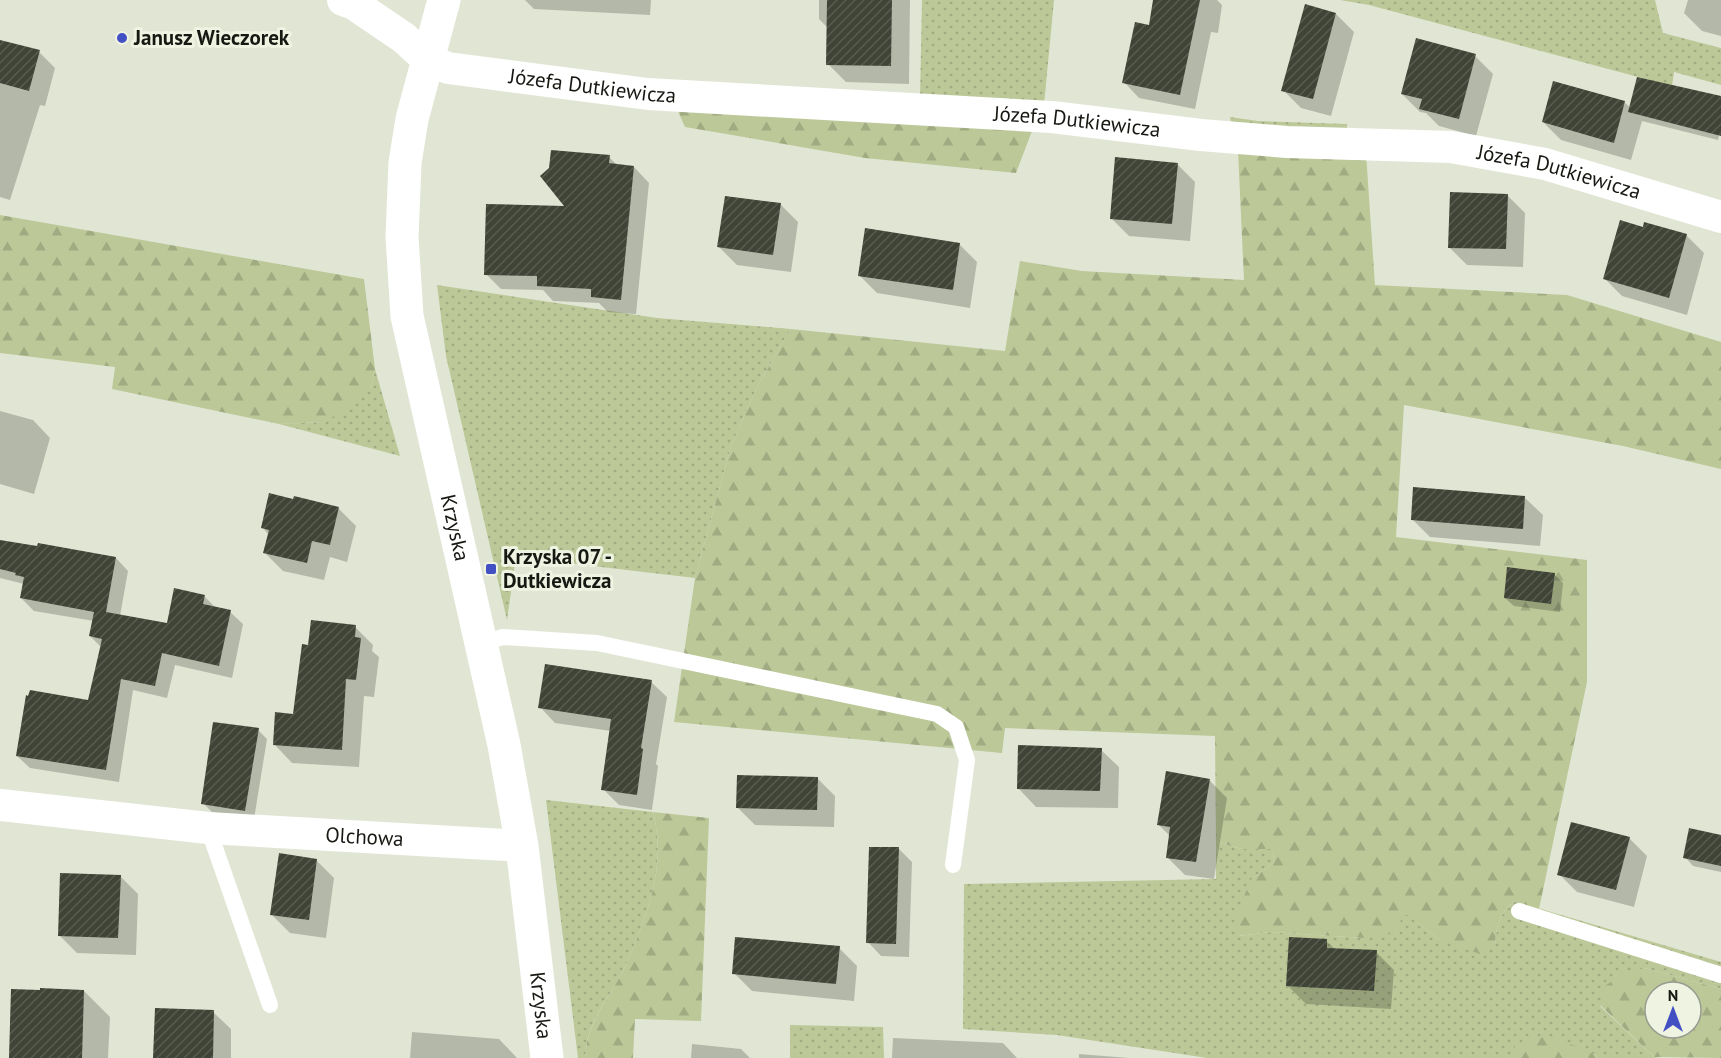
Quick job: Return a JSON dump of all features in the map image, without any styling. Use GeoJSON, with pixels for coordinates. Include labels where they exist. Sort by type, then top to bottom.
{"type":"FeatureCollection","features":[{"type":"Feature","properties":{"kind":"street"},"geometry":{"type":"LineString","coordinates":[[343,0],[354,4],[404,39],[428,60]]}},
{"type":"Feature","properties":{"kind":"street","name":"Krzyska"},"geometry":{"type":"LineString","coordinates":[[444,0],[412,119],[405,163],[402,228],[407,316],[504,745],[522,846],[547,1058]]}},
{"type":"Feature","properties":{"kind":"street","name":"Józefa Dutkiewicza"},"geometry":{"type":"LineString","coordinates":[[428,60],[448,68],[648,94],[1052,117],[1201,135],[1287,142],[1450,147],[1545,164],[1721,217]]}},
{"type":"Feature","properties":{"kind":"street","name":"Olchowa"},"geometry":{"type":"LineString","coordinates":[[0,805],[208,828],[522,846]]}},
{"type":"Feature","properties":{"kind":"lane"},"geometry":{"type":"LineString","coordinates":[[482,643],[503,637],[597,643],[937,714],[956,727],[967,760],[952,866]]}},
{"type":"Feature","properties":{"kind":"lane"},"geometry":{"type":"LineString","coordinates":[[208,828],[270,1005]]}},
{"type":"Feature","properties":{"kind":"lane"},"geometry":{"type":"LineString","coordinates":[[1519,911],[1721,975]]}},
{"type":"Feature","properties":{"kind":"green space"},"geometry":{"type":"Polygon","coordinates":[[[922,0],[1054,0],[1044,105],[920,98],[922,0]]]}},
{"type":"Feature","properties":{"kind":"green space"},"geometry":{"type":"Polygon","coordinates":[[[1340,0],[1655,0],[1663,33],[1721,48],[1721,85],[1674,72],[1672,86],[1369,5],[1340,0]]]}},
{"type":"Feature","properties":{"kind":"green space"},"geometry":{"type":"Polygon","coordinates":[[[677,109],[1032,131],[1016,173],[865,158],[685,127],[677,109]]]}},
{"type":"Feature","properties":{"kind":"green space"},"geometry":{"type":"Polygon","coordinates":[[[1230,117],[1258,121],[1347,124],[1347,137],[1232,131],[1230,117]]]}},
{"type":"Feature","properties":{"kind":"green space"},"geometry":{"type":"Polygon","coordinates":[[[1238,151],[1366,153],[1375,285],[1567,295],[1721,342],[1721,469],[1623,446],[1404,405],[1396,537],[1587,560],[1587,682],[1539,909],[1514,901],[1499,921],[1495,945],[1480,954],[1439,939],[1403,912],[1398,931],[1363,938],[1271,932],[1238,936],[1235,917],[1251,880],[1274,862],[1273,849],[1242,849],[1216,842],[1215,736],[1005,728],[1002,753],[674,722],[695,578],[731,446],[758,385],[791,329],[1005,351],[1020,261],[1082,271],[1244,280],[1238,151]]]}},
{"type":"Feature","properties":{"kind":"green space"},"geometry":{"type":"Polygon","coordinates":[[[0,215],[364,279],[375,369],[371,389],[348,409],[323,422],[279,424],[112,389],[115,367],[0,353],[0,215]]]}},
{"type":"Feature","properties":{"kind":"green space"},"geometry":{"type":"Polygon","coordinates":[[[437,285],[657,318],[791,329],[758,385],[731,446],[695,578],[516,557],[507,620],[446,356],[437,285]]]}},
{"type":"Feature","properties":{"kind":"green space"},"geometry":{"type":"Polygon","coordinates":[[[375,369],[400,456],[279,424],[323,422],[371,389],[375,369]]]}},
{"type":"Feature","properties":{"kind":"green space"},"geometry":{"type":"Polygon","coordinates":[[[546,800],[653,812],[656,829],[657,862],[648,909],[623,971],[592,1025],[586,1047],[586,1058],[578,1058],[546,800]]]}},
{"type":"Feature","properties":{"kind":"green space"},"geometry":{"type":"Polygon","coordinates":[[[653,812],[709,818],[701,1021],[635,1019],[633,1058],[586,1058],[588,1037],[592,1026],[625,967],[652,893],[658,846],[653,812]]]}},
{"type":"Feature","properties":{"kind":"green space"},"geometry":{"type":"Polygon","coordinates":[[[1216,842],[1242,849],[1273,848],[1274,862],[1251,880],[1239,936],[1271,932],[1363,938],[1402,911],[1439,939],[1495,945],[1499,921],[1514,901],[1721,962],[1721,989],[1703,984],[1703,980],[1688,980],[1644,968],[1600,1006],[1654,1057],[1659,1058],[1598,1058],[1594,1054],[1516,1045],[1513,1058],[1207,1058],[1057,1035],[963,1029],[964,884],[1216,879],[1216,842]]]}},
{"type":"Feature","properties":{"kind":"green space"},"geometry":{"type":"Polygon","coordinates":[[[1644,968],[1688,980],[1643,980],[1643,1040],[1703,1040],[1703,984],[1721,989],[1721,1058],[1654,1057],[1600,1005],[1605,986],[1622,974],[1644,968]]]}},
{"type":"Feature","properties":{"kind":"green space"},"geometry":{"type":"Polygon","coordinates":[[[790,1025],[883,1027],[884,1058],[790,1058],[790,1025]]]}},
{"type":"Feature","properties":{"kind":"green space"},"geometry":{"type":"Polygon","coordinates":[[[1538,1037],[1559,1039],[1594,1054],[1598,1058],[1513,1058],[1515,1045],[1538,1037]]]}},
{"type":"Feature","properties":{"kind":"building"},"geometry":{"type":"Polygon","coordinates":[[[827,0],[892,0],[891,66],[826,65],[827,0]]]}},
{"type":"Feature","properties":{"kind":"building"},"geometry":{"type":"Polygon","coordinates":[[[1153,0],[1200,0],[1180,95],[1122,83],[1135,22],[1149,25],[1153,0]]]}},
{"type":"Feature","properties":{"kind":"building"},"geometry":{"type":"Polygon","coordinates":[[[1305,4],[1336,13],[1313,99],[1281,91],[1305,4]]]}},
{"type":"Feature","properties":{"kind":"building"},"geometry":{"type":"Polygon","coordinates":[[[1416,38],[1476,54],[1459,119],[1419,109],[1422,99],[1401,94],[1416,38]]]}},
{"type":"Feature","properties":{"kind":"building"},"geometry":{"type":"Polygon","coordinates":[[[0,40],[40,50],[29,91],[0,83],[0,40]]]}},
{"type":"Feature","properties":{"kind":"building"},"geometry":{"type":"Polygon","coordinates":[[[1637,77],[1721,96],[1721,136],[1628,112],[1637,77]]]}},
{"type":"Feature","properties":{"kind":"building"},"geometry":{"type":"Polygon","coordinates":[[[1553,81],[1625,101],[1614,143],[1542,122],[1553,81]]]}},
{"type":"Feature","properties":{"kind":"building"},"geometry":{"type":"Polygon","coordinates":[[[551,150],[610,155],[609,163],[634,166],[621,300],[591,297],[591,289],[537,286],[537,276],[484,275],[486,204],[564,206],[540,176],[549,168],[551,150]]]}},
{"type":"Feature","properties":{"kind":"building"},"geometry":{"type":"Polygon","coordinates":[[[1115,157],[1178,163],[1172,224],[1110,219],[1115,157]]]}},
{"type":"Feature","properties":{"kind":"building"},"geometry":{"type":"Polygon","coordinates":[[[1450,192],[1508,194],[1506,249],[1448,248],[1450,192]]]}},
{"type":"Feature","properties":{"kind":"building"},"geometry":{"type":"Polygon","coordinates":[[[725,196],[781,203],[773,255],[717,247],[725,196]]]}},
{"type":"Feature","properties":{"kind":"building"},"geometry":{"type":"Polygon","coordinates":[[[1620,220],[1643,227],[1644,222],[1687,234],[1669,298],[1603,279],[1620,220]]]}},
{"type":"Feature","properties":{"kind":"building"},"geometry":{"type":"Polygon","coordinates":[[[865,228],[960,243],[953,290],[858,276],[865,228]]]}},
{"type":"Feature","properties":{"kind":"building"},"geometry":{"type":"Polygon","coordinates":[[[1413,487],[1525,496],[1523,529],[1411,520],[1413,487]]]}},
{"type":"Feature","properties":{"kind":"building"},"geometry":{"type":"Polygon","coordinates":[[[269,493],[293,499],[294,496],[339,507],[330,545],[312,541],[307,563],[263,553],[269,530],[261,528],[269,493]]]}},
{"type":"Feature","properties":{"kind":"building"},"geometry":{"type":"Polygon","coordinates":[[[0,540],[37,546],[38,543],[116,557],[106,612],[167,623],[174,588],[205,595],[203,604],[231,610],[219,666],[162,653],[155,686],[121,679],[106,770],[16,756],[26,695],[28,696],[30,690],[88,700],[102,639],[89,636],[94,612],[20,598],[24,577],[0,569],[0,540]]]}},
{"type":"Feature","properties":{"kind":"building"},"geometry":{"type":"Polygon","coordinates":[[[1507,567],[1555,573],[1551,604],[1504,598],[1507,567]]]}},
{"type":"Feature","properties":{"kind":"building"},"geometry":{"type":"Polygon","coordinates":[[[311,620],[356,625],[355,637],[361,638],[356,680],[346,679],[342,750],[273,745],[275,712],[293,714],[302,644],[308,645],[311,620]]]}},
{"type":"Feature","properties":{"kind":"building"},"geometry":{"type":"Polygon","coordinates":[[[545,664],[652,680],[641,748],[643,749],[637,795],[601,790],[611,719],[538,708],[545,664]]]}},
{"type":"Feature","properties":{"kind":"building"},"geometry":{"type":"Polygon","coordinates":[[[213,722],[259,728],[245,811],[201,804],[213,722]]]}},
{"type":"Feature","properties":{"kind":"building"},"geometry":{"type":"Polygon","coordinates":[[[1018,745],[1102,748],[1100,791],[1017,789],[1018,745]]]}},
{"type":"Feature","properties":{"kind":"building"},"geometry":{"type":"Polygon","coordinates":[[[1166,771],[1210,779],[1196,862],[1166,858],[1170,827],[1157,825],[1166,771]]]}},
{"type":"Feature","properties":{"kind":"building"},"geometry":{"type":"Polygon","coordinates":[[[737,775],[818,777],[817,810],[736,808],[737,775]]]}},
{"type":"Feature","properties":{"kind":"building"},"geometry":{"type":"Polygon","coordinates":[[[1571,822],[1630,837],[1616,890],[1557,875],[1571,822]]]}},
{"type":"Feature","properties":{"kind":"building"},"geometry":{"type":"Polygon","coordinates":[[[1689,828],[1721,835],[1721,866],[1683,858],[1689,828]]]}},
{"type":"Feature","properties":{"kind":"building"},"geometry":{"type":"Polygon","coordinates":[[[869,847],[899,847],[896,944],[866,943],[869,847]]]}},
{"type":"Feature","properties":{"kind":"building"},"geometry":{"type":"Polygon","coordinates":[[[279,853],[317,859],[309,920],[270,915],[279,853]]]}},
{"type":"Feature","properties":{"kind":"building"},"geometry":{"type":"Polygon","coordinates":[[[60,873],[121,875],[118,938],[58,936],[60,873]]]}},
{"type":"Feature","properties":{"kind":"building"},"geometry":{"type":"Polygon","coordinates":[[[735,937],[840,946],[836,984],[732,974],[735,937]]]}},
{"type":"Feature","properties":{"kind":"building"},"geometry":{"type":"Polygon","coordinates":[[[1289,937],[1327,939],[1327,948],[1377,950],[1374,991],[1286,986],[1289,937]]]}},
{"type":"Feature","properties":{"kind":"building"},"geometry":{"type":"Polygon","coordinates":[[[40,988],[84,990],[82,1058],[9,1058],[11,989],[40,990],[40,988]]]}},
{"type":"Feature","properties":{"kind":"building"},"geometry":{"type":"Polygon","coordinates":[[[155,1008],[214,1010],[213,1058],[153,1058],[155,1008]]]}},
{"type":"Feature","properties":{"kind":"place","name":"Janusz Wieczorek"},"geometry":{"type":"Point","coordinates":[122,38]}},
{"type":"Feature","properties":{"kind":"place","name":"Krzyska 07 - Dutkiewicza"},"geometry":{"type":"Point","coordinates":[491,569]}}]}
